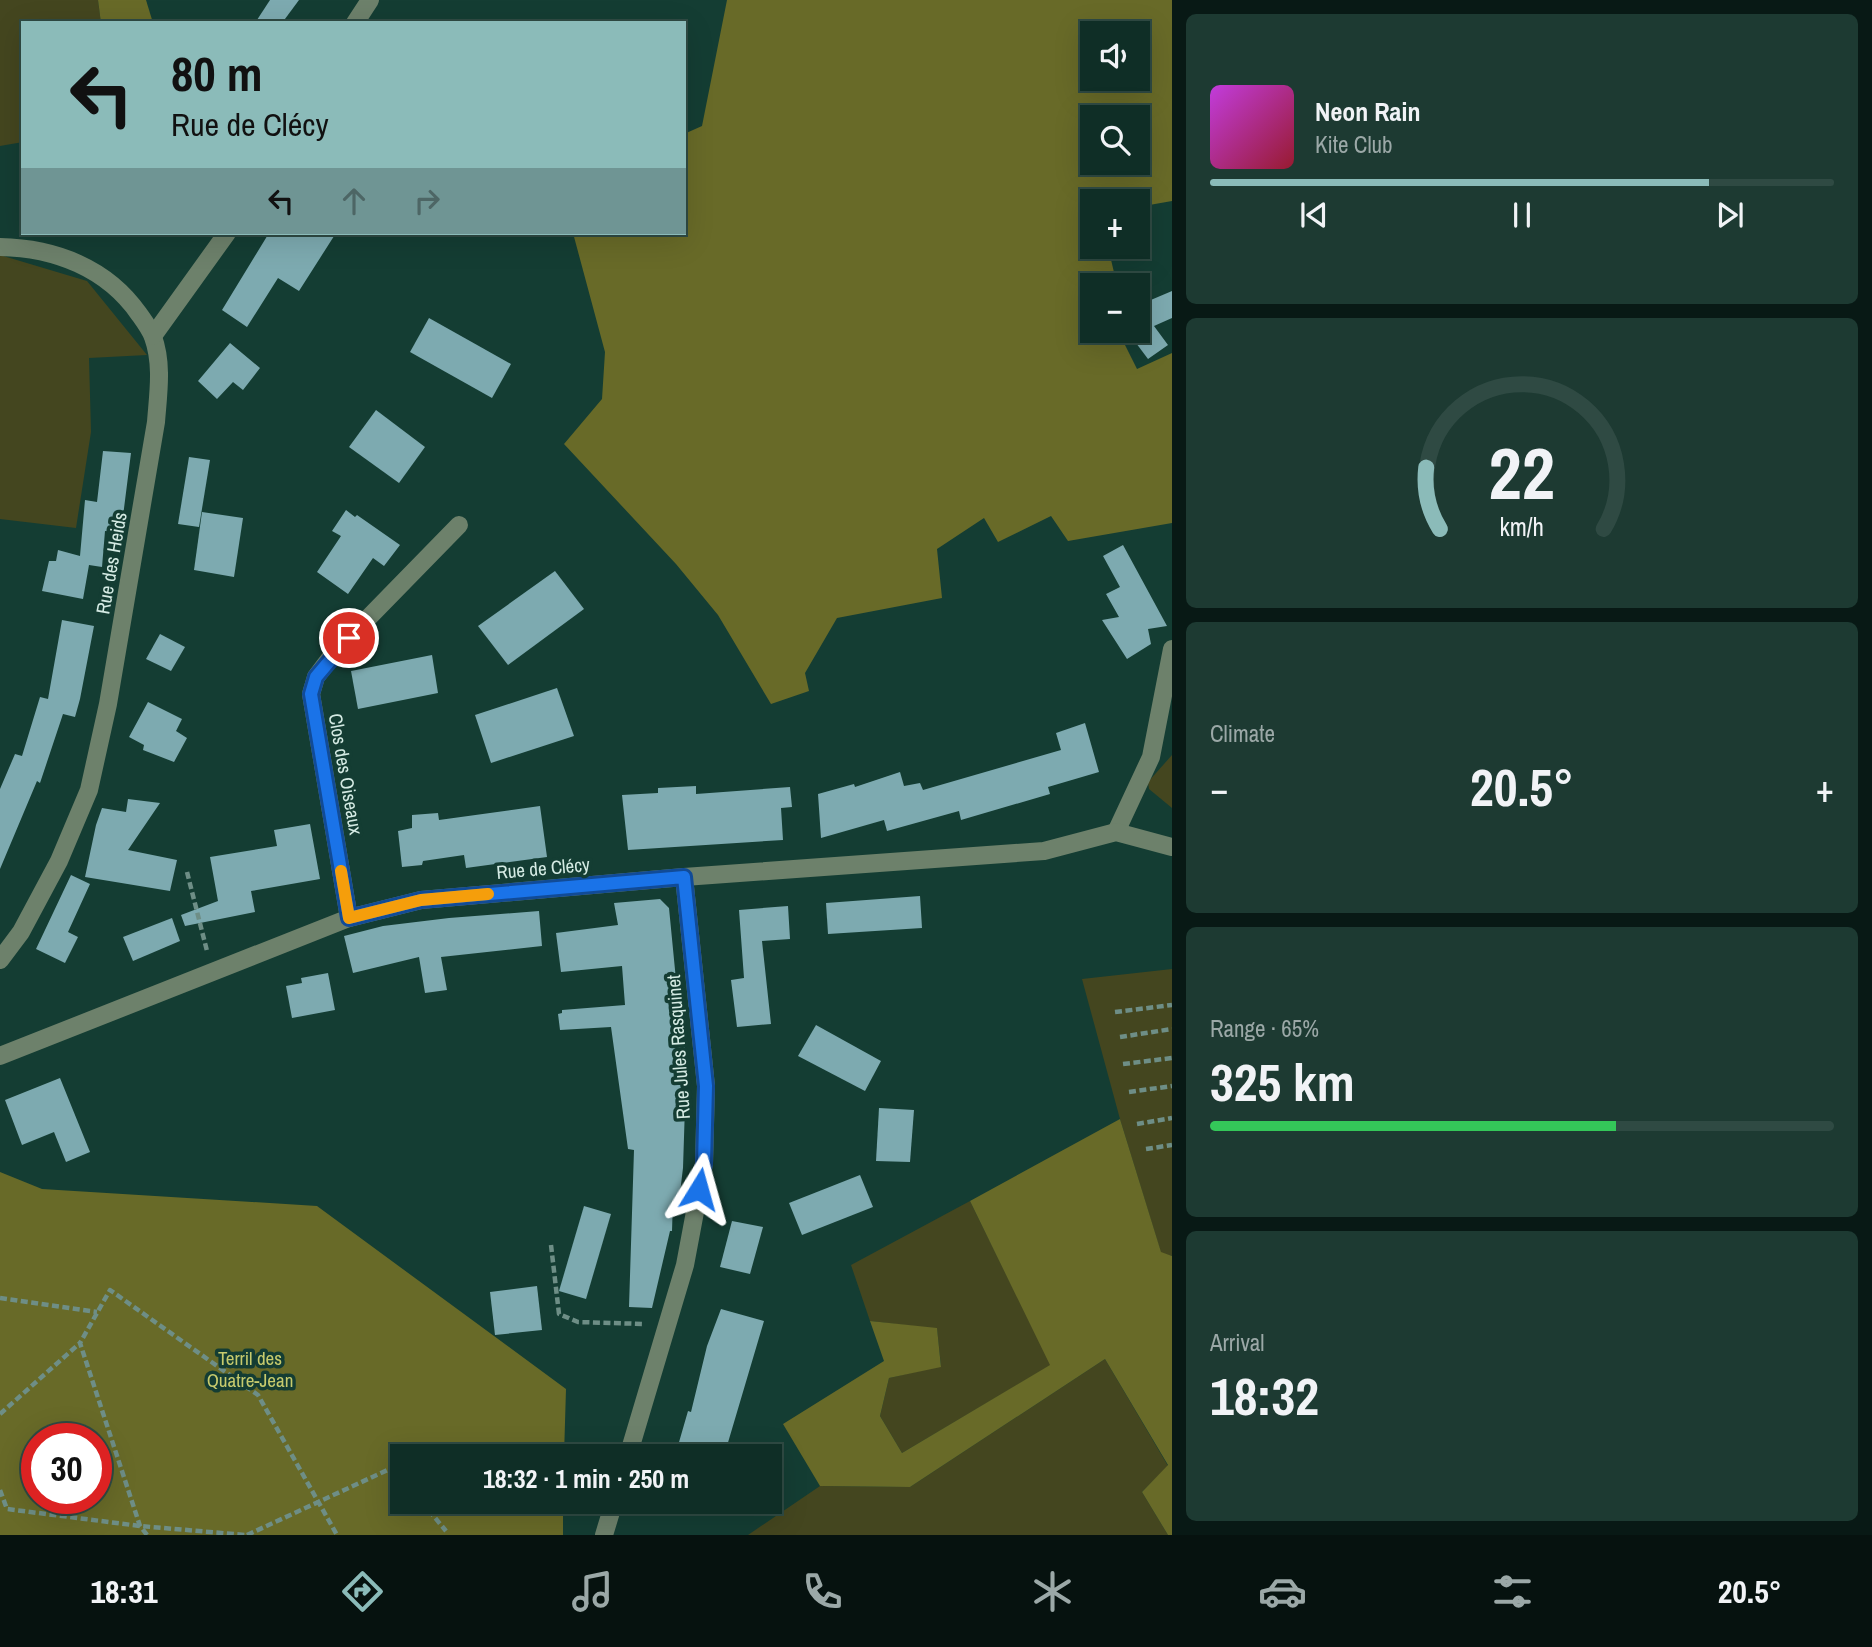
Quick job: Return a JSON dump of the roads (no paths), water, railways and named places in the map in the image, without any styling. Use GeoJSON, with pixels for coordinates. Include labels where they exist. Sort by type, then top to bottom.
{"type":"FeatureCollection","features":[{"type":"Feature","properties":{"kind":"street"},"geometry":{"type":"LineString","coordinates":[[356,21],[370,0]]}},
{"type":"Feature","properties":{"kind":"street"},"geometry":{"type":"LineString","coordinates":[[153,336],[226,235]]}},
{"type":"Feature","properties":{"kind":"street","name":"Rue des Heids"},"geometry":{"type":"LineString","coordinates":[[0,247],[48,252],[90,269],[122,291],[153,336],[159,382],[156,422],[108,704],[89,790],[59,861],[20,932],[0,960]]}},
{"type":"Feature","properties":{"kind":"street","name":"Clos des Oiseaux"},"geometry":{"type":"LineString","coordinates":[[349,918],[311,694],[316,677],[334,653],[459,525]]}},
{"type":"Feature","properties":{"kind":"street"},"geometry":{"type":"LineString","coordinates":[[1172,649],[1151,757],[1116,832],[1172,847]]}},
{"type":"Feature","properties":{"kind":"street","name":"Rue de Clécy"},"geometry":{"type":"LineString","coordinates":[[0,1056],[349,918],[421,900],[684,877],[1044,851],[1116,832]]}},
{"type":"Feature","properties":{"kind":"street","name":"Rue Jules Rasquinet"},"geometry":{"type":"LineString","coordinates":[[632,1444],[685,1265],[704,1164],[706,1086],[684,877]]}},
{"type":"Feature","properties":{"kind":"street"},"geometry":{"type":"LineString","coordinates":[[604,1535],[610,1514]]}},
{"type":"Feature","properties":{"kind":"park label","name":"Terril des Quatre-Jean"},"geometry":{"type":"Point","coordinates":[250,1369]}}]}
